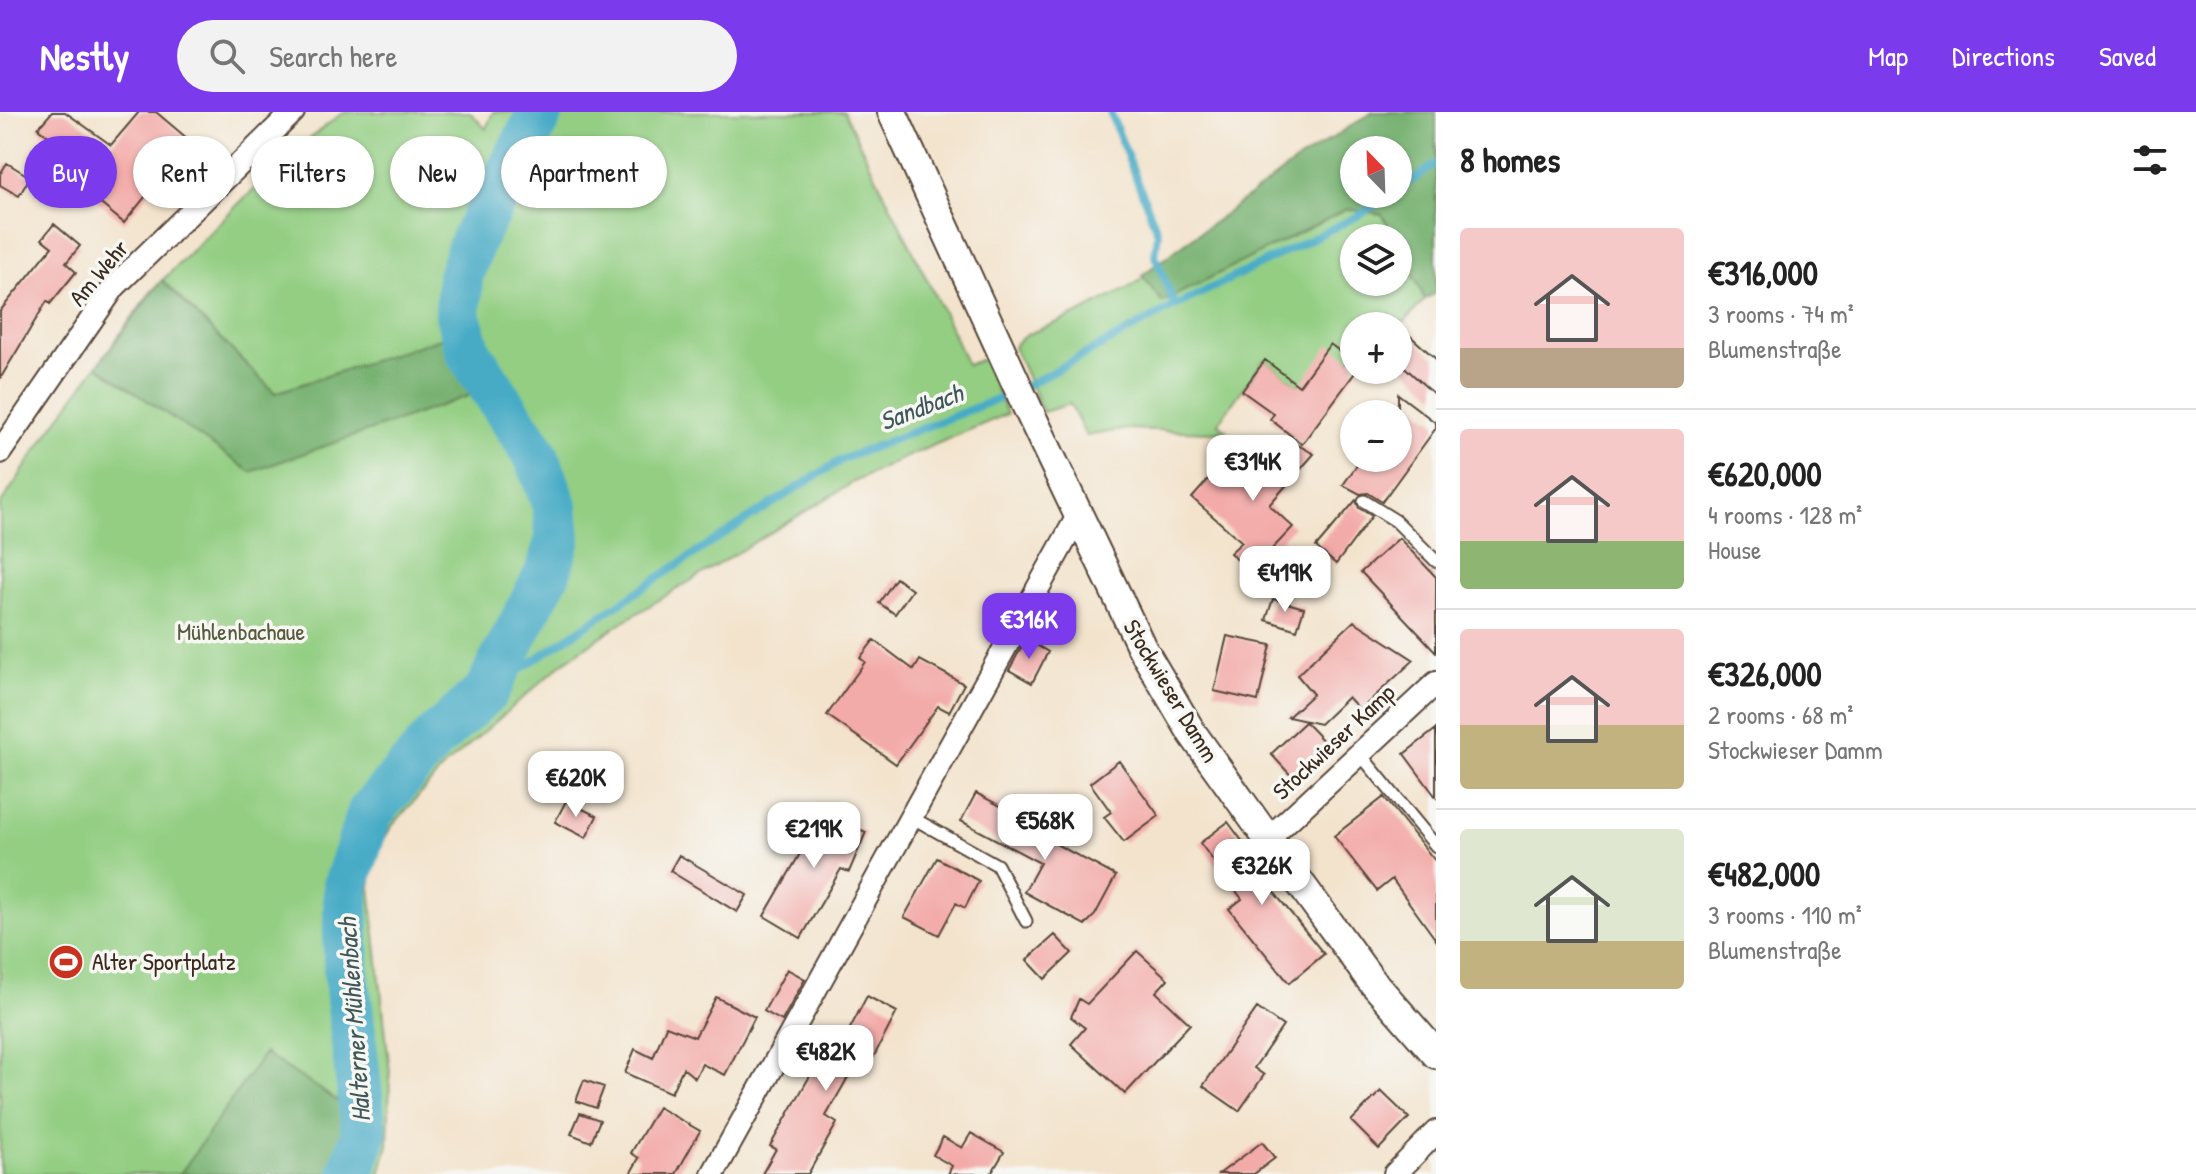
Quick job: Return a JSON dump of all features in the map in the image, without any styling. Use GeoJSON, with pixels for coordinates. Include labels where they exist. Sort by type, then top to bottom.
{"type":"FeatureCollection","features":[{"type":"Feature","properties":{"kind":"street","name":"Am Wehr"},"geometry":{"type":"LineString","coordinates":[[0,452],[114,287],[293,112]]}},
{"type":"Feature","properties":{"kind":"street","name":"Stockwieser Damm"},"geometry":{"type":"LineString","coordinates":[[892,112],[1078,516],[1142,648],[1177,709],[1370,979],[1436,1054]]}},
{"type":"Feature","properties":{"kind":"street"},"geometry":{"type":"LineString","coordinates":[[713,1174],[1078,516]]}},
{"type":"Feature","properties":{"kind":"street","name":"Stockwieser Kamp"},"geometry":{"type":"LineString","coordinates":[[1268,839],[1436,683]]}},
{"type":"Feature","properties":{"kind":"street"},"geometry":{"type":"LineString","coordinates":[[1395,1174],[1436,1132]]}},
{"type":"Feature","properties":{"kind":"lane"},"geometry":{"type":"LineString","coordinates":[[1364,501],[1396,521],[1436,561]]}},
{"type":"Feature","properties":{"kind":"lane"},"geometry":{"type":"LineString","coordinates":[[1360,754],[1436,846]]}},
{"type":"Feature","properties":{"kind":"lane"},"geometry":{"type":"LineString","coordinates":[[911,817],[997,865],[1026,921]]}},
{"type":"Feature","properties":{"kind":"green space","name":"Mühlenbachaue"},"geometry":{"type":"Polygon","coordinates":[[[344,112],[470,112],[486,129],[493,112],[844,112],[967,365],[983,359],[1007,414],[854,482],[621,623],[564,662],[445,766],[391,827],[375,856],[370,887],[390,1073],[388,1145],[380,1174],[0,1174],[0,505],[150,293],[251,192],[251,208],[374,208],[374,136],[313,136],[344,112]]]}},
{"type":"Feature","properties":{"kind":"green space"},"geometry":{"type":"Polygon","coordinates":[[[1373,112],[1436,112],[1436,293],[1425,299],[1412,273],[1412,224],[1387,224],[1382,214],[1347,209],[1162,302],[1142,275],[1301,158],[1373,112]]]}},
{"type":"Feature","properties":{"kind":"green space"},"geometry":{"type":"Polygon","coordinates":[[[1436,112],[1412,175],[1412,136],[1368,136],[1436,112]]]}},
{"type":"Feature","properties":{"kind":"green space"},"geometry":{"type":"Polygon","coordinates":[[[1340,146],[1340,208],[1399,208],[1393,224],[1340,224],[1340,296],[1412,296],[1412,273],[1425,299],[1412,314],[1340,312],[1340,364],[1299,386],[1264,360],[1218,423],[1226,430],[1128,429],[1086,436],[1070,404],[1043,412],[1014,348],[1016,343],[1028,334],[1123,291],[1165,265],[1326,151],[1340,146]]]}},
{"type":"Feature","properties":{"kind":"green space"},"geometry":{"type":"Polygon","coordinates":[[[162,280],[275,393],[447,336],[455,359],[477,393],[251,472],[97,366],[162,280]]]}},
{"type":"Feature","properties":{"kind":"green space"},"geometry":{"type":"Polygon","coordinates":[[[264,1053],[348,1108],[347,1131],[330,1174],[180,1174],[264,1053]]]}},
{"type":"Feature","properties":{"kind":"building"},"geometry":{"type":"Polygon","coordinates":[[[52,112],[65,112],[98,136],[48,136],[38,128],[52,112]]]}},
{"type":"Feature","properties":{"kind":"building"},"geometry":{"type":"Polygon","coordinates":[[[139,112],[156,112],[184,136],[133,136],[133,208],[136,208],[124,223],[106,208],[117,208],[117,138],[139,112]]]}},
{"type":"Feature","properties":{"kind":"building"},"geometry":{"type":"Polygon","coordinates":[[[7,163],[24,173],[24,187],[19,196],[0,185],[0,174],[7,163]]]}},
{"type":"Feature","properties":{"kind":"building"},"geometry":{"type":"Polygon","coordinates":[[[54,224],[80,246],[66,263],[76,272],[50,304],[47,301],[0,379],[0,311],[52,247],[42,239],[54,224]]]}},
{"type":"Feature","properties":{"kind":"building"},"geometry":{"type":"Polygon","coordinates":[[[1412,338],[1436,359],[1436,396],[1412,374],[1412,338]]]}},
{"type":"Feature","properties":{"kind":"building"},"geometry":{"type":"Polygon","coordinates":[[[1330,344],[1340,352],[1340,384],[1347,384],[1302,444],[1270,419],[1274,414],[1242,391],[1265,360],[1299,386],[1330,344]]]}},
{"type":"Feature","properties":{"kind":"building"},"geometry":{"type":"Polygon","coordinates":[[[1412,405],[1436,423],[1436,428],[1412,461],[1412,405]]]}},
{"type":"Feature","properties":{"kind":"building"},"geometry":{"type":"Polygon","coordinates":[[[1287,439],[1314,454],[1269,505],[1293,527],[1250,572],[1230,553],[1242,542],[1192,498],[1223,463],[1247,485],[1287,439]]]}},
{"type":"Feature","properties":{"kind":"building"},"geometry":{"type":"Polygon","coordinates":[[[1352,472],[1404,472],[1382,502],[1368,493],[1360,494],[1343,485],[1352,472]]]}},
{"type":"Feature","properties":{"kind":"building"},"geometry":{"type":"Polygon","coordinates":[[[1356,500],[1359,508],[1372,516],[1336,564],[1316,547],[1356,500]]]}},
{"type":"Feature","properties":{"kind":"building"},"geometry":{"type":"Polygon","coordinates":[[[1399,538],[1436,577],[1436,652],[1361,572],[1399,538]]]}},
{"type":"Feature","properties":{"kind":"building"},"geometry":{"type":"Polygon","coordinates":[[[896,578],[912,590],[895,614],[879,603],[896,578]]]}},
{"type":"Feature","properties":{"kind":"building"},"geometry":{"type":"Polygon","coordinates":[[[1273,599],[1304,608],[1297,630],[1266,620],[1273,599]]]}},
{"type":"Feature","properties":{"kind":"building"},"geometry":{"type":"Polygon","coordinates":[[[1354,621],[1414,660],[1360,710],[1348,697],[1320,724],[1288,717],[1313,694],[1297,675],[1354,621]]]}},
{"type":"Feature","properties":{"kind":"building"},"geometry":{"type":"Polygon","coordinates":[[[1227,636],[1271,645],[1258,701],[1214,691],[1227,636]]]}},
{"type":"Feature","properties":{"kind":"building"},"geometry":{"type":"Polygon","coordinates":[[[1026,639],[1048,652],[1032,683],[1009,670],[1026,639]]]}},
{"type":"Feature","properties":{"kind":"building"},"geometry":{"type":"Polygon","coordinates":[[[874,640],[914,670],[920,660],[964,684],[949,712],[938,706],[896,764],[827,715],[865,662],[860,658],[874,640]]]}},
{"type":"Feature","properties":{"kind":"building"},"geometry":{"type":"Polygon","coordinates":[[[1305,722],[1331,749],[1296,781],[1271,754],[1305,722]]]}},
{"type":"Feature","properties":{"kind":"building"},"geometry":{"type":"Polygon","coordinates":[[[1436,729],[1436,797],[1404,754],[1436,729]]]}},
{"type":"Feature","properties":{"kind":"building"},"geometry":{"type":"Polygon","coordinates":[[[1119,761],[1159,816],[1124,842],[1104,817],[1111,812],[1090,783],[1119,761]]]}},
{"type":"Feature","properties":{"kind":"building"},"geometry":{"type":"Polygon","coordinates":[[[976,793],[1040,827],[1052,842],[1116,876],[1095,915],[1085,925],[1024,892],[1040,863],[961,821],[976,793]]]}},
{"type":"Feature","properties":{"kind":"building"},"geometry":{"type":"Polygon","coordinates":[[[1384,797],[1436,862],[1436,940],[1392,879],[1377,891],[1334,836],[1384,797]]]}},
{"type":"Feature","properties":{"kind":"building"},"geometry":{"type":"Polygon","coordinates":[[[566,801],[597,816],[586,838],[555,822],[566,801]]]}},
{"type":"Feature","properties":{"kind":"building"},"geometry":{"type":"Polygon","coordinates":[[[809,808],[866,832],[849,872],[841,869],[801,938],[764,916],[801,852],[791,848],[809,808]]]}},
{"type":"Feature","properties":{"kind":"building"},"geometry":{"type":"Polygon","coordinates":[[[1228,822],[1254,857],[1248,860],[1324,954],[1289,983],[1229,909],[1242,899],[1200,843],[1228,822]]]}},
{"type":"Feature","properties":{"kind":"building"},"geometry":{"type":"Polygon","coordinates":[[[679,855],[747,895],[737,912],[670,871],[679,855]]]}},
{"type":"Feature","properties":{"kind":"building"},"geometry":{"type":"Polygon","coordinates":[[[937,858],[979,881],[965,908],[956,903],[939,935],[904,917],[937,858]]]}},
{"type":"Feature","properties":{"kind":"building"},"geometry":{"type":"Polygon","coordinates":[[[1055,935],[1072,953],[1045,979],[1027,960],[1055,935]]]}},
{"type":"Feature","properties":{"kind":"building"},"geometry":{"type":"Polygon","coordinates":[[[1137,951],[1168,979],[1156,992],[1190,1024],[1125,1094],[1071,1044],[1085,1028],[1071,1017],[1079,999],[1087,1004],[1137,951]]]}},
{"type":"Feature","properties":{"kind":"building"},"geometry":{"type":"Polygon","coordinates":[[[787,969],[805,979],[782,1021],[764,1011],[787,969]]]}},
{"type":"Feature","properties":{"kind":"building"},"geometry":{"type":"Polygon","coordinates":[[[867,996],[897,1012],[871,1062],[860,1056],[826,1116],[837,1123],[808,1174],[762,1174],[776,1149],[770,1146],[823,1053],[834,1059],[867,996]]]}},
{"type":"Feature","properties":{"kind":"building"},"geometry":{"type":"Polygon","coordinates":[[[716,997],[755,1017],[725,1075],[702,1064],[695,1078],[683,1068],[671,1093],[625,1073],[635,1049],[653,1058],[666,1026],[695,1037],[716,997]]]}},
{"type":"Feature","properties":{"kind":"building"},"geometry":{"type":"Polygon","coordinates":[[[1257,1008],[1283,1026],[1254,1068],[1264,1075],[1239,1111],[1203,1086],[1257,1008]]]}},
{"type":"Feature","properties":{"kind":"building"},"geometry":{"type":"Polygon","coordinates":[[[584,1080],[604,1087],[596,1108],[576,1101],[584,1080]]]}},
{"type":"Feature","properties":{"kind":"building"},"geometry":{"type":"Polygon","coordinates":[[[1381,1091],[1409,1118],[1379,1149],[1351,1121],[1381,1091]]]}},
{"type":"Feature","properties":{"kind":"building"},"geometry":{"type":"Polygon","coordinates":[[[658,1107],[700,1131],[676,1174],[630,1174],[639,1158],[631,1153],[658,1107]]]}},
{"type":"Feature","properties":{"kind":"building"},"geometry":{"type":"Polygon","coordinates":[[[580,1113],[600,1120],[591,1142],[571,1134],[580,1113]]]}},
{"type":"Feature","properties":{"kind":"building"},"geometry":{"type":"Polygon","coordinates":[[[971,1133],[1004,1152],[991,1174],[948,1174],[952,1166],[933,1155],[943,1137],[962,1148],[971,1133]]]}},
{"type":"Feature","properties":{"kind":"building"},"geometry":{"type":"Polygon","coordinates":[[[1262,1142],[1275,1158],[1254,1174],[1219,1174],[1262,1142]]]}},
{"type":"Feature","properties":{"kind":"waterway","name":"Halterner Mühlenbach"},"geometry":{"type":"LineString","coordinates":[[351,1174],[364,1133],[346,971],[346,885],[370,812],[437,736],[486,692],[548,572],[558,539],[555,506],[536,455],[469,353],[458,315],[460,277],[473,239],[541,112]]}},
{"type":"Feature","properties":{"kind":"waterway"},"geometry":{"type":"LineString","coordinates":[[1110,112],[1158,233],[1155,256],[1175,306]]}},
{"type":"Feature","properties":{"kind":"waterway","name":"Sandbach"},"geometry":{"type":"LineString","coordinates":[[1412,180],[1436,164]]}},
{"type":"Feature","properties":{"kind":"waterway","name":"Sandbach"},"geometry":{"type":"LineString","coordinates":[[486,692],[843,459],[1013,393],[1175,306],[1370,208]]}},
{"type":"Feature","properties":{"kind":"place","name":"Alter Sportplatz"},"geometry":{"type":"Point","coordinates":[66,962]}}]}
